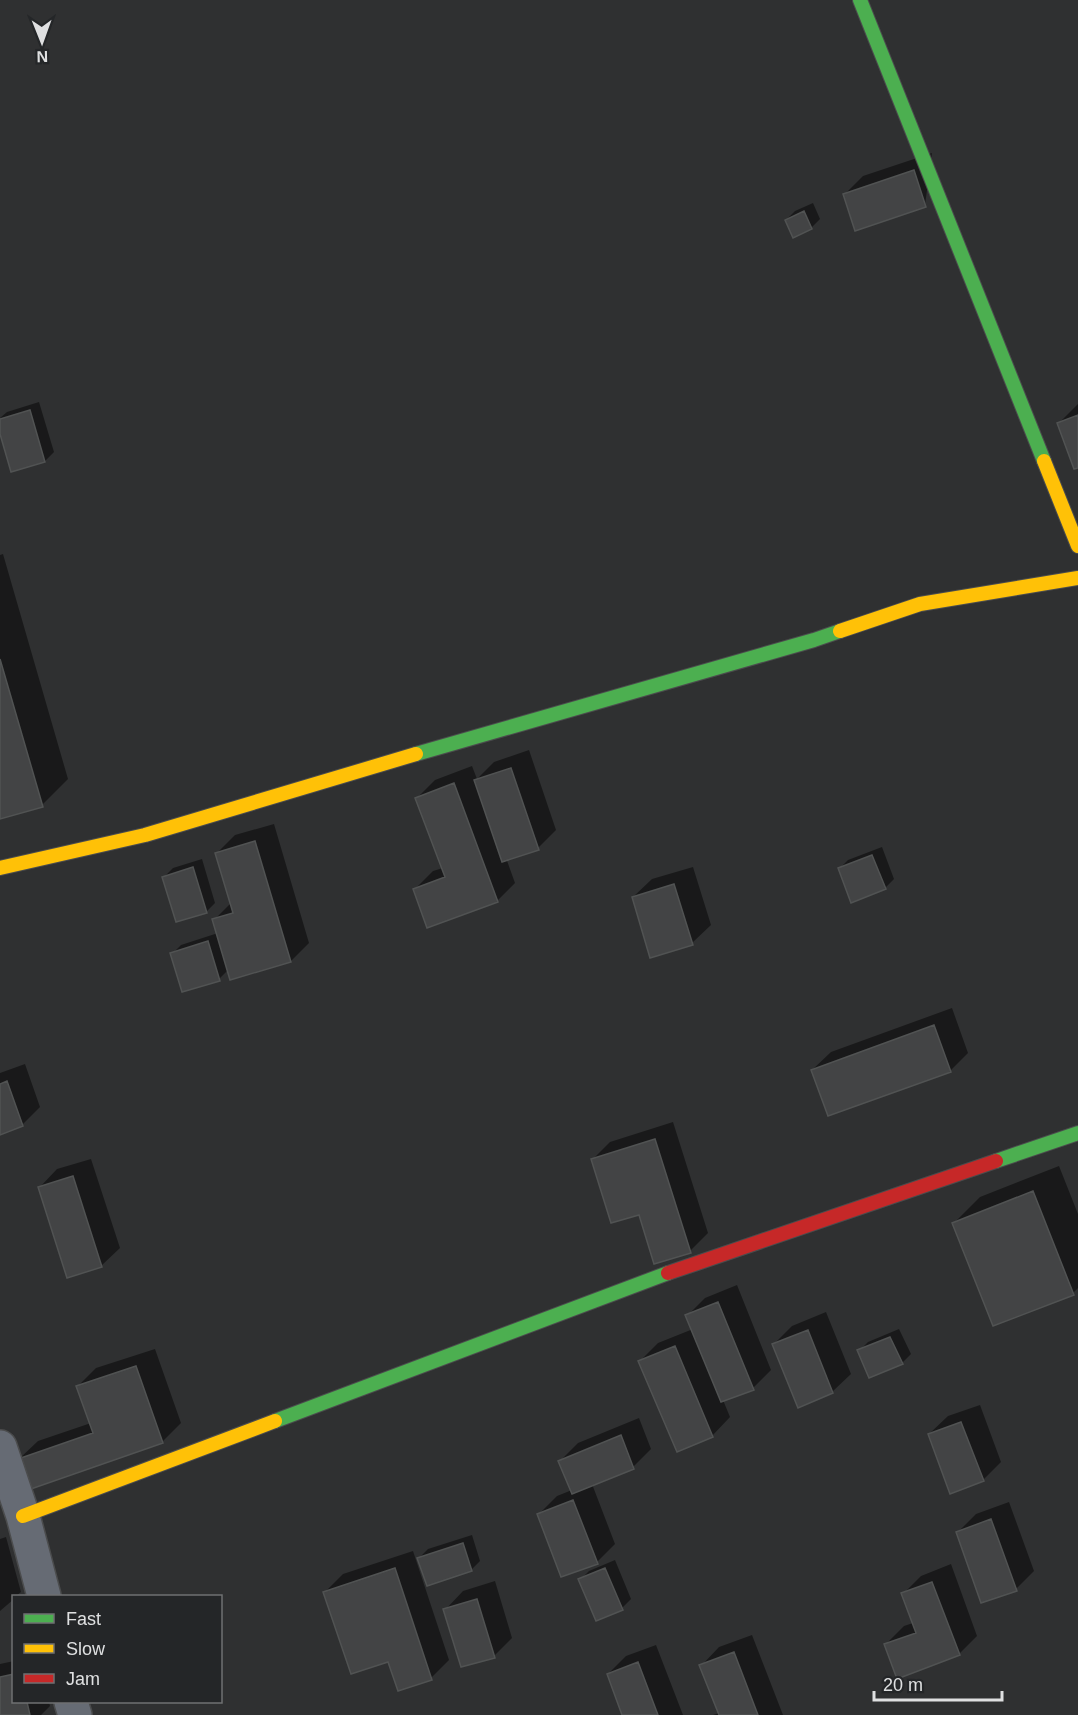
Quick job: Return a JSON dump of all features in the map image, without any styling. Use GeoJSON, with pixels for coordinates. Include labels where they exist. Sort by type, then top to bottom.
{"type":"FeatureCollection","features":[{"type":"Feature","properties":{"kind":"street"},"geometry":{"type":"LineString","coordinates":[[860,0],[1078,546]]}},
{"type":"Feature","properties":{"kind":"street"},"geometry":{"type":"LineString","coordinates":[[0,868],[145,835],[453,743],[814,640],[920,604],[1078,578]]}},
{"type":"Feature","properties":{"kind":"street"},"geometry":{"type":"LineString","coordinates":[[23,1516],[645,1281],[1078,1133]]}},
{"type":"Feature","properties":{"kind":"street"},"geometry":{"type":"LineString","coordinates":[[3,1468],[23,1516],[44,1595]]}},
{"type":"Feature","properties":{"kind":"building"},"geometry":{"type":"Polygon","coordinates":[[[914,170],[926,207],[855,231],[843,194],[914,170]]]}},
{"type":"Feature","properties":{"kind":"building"},"geometry":{"type":"Polygon","coordinates":[[[804,211],[812,229],[793,238],[785,220],[804,211]]]}},
{"type":"Feature","properties":{"kind":"building"},"geometry":{"type":"Polygon","coordinates":[[[30,410],[45,462],[11,472],[0,434],[0,419],[30,410]]]}},
{"type":"Feature","properties":{"kind":"building"},"geometry":{"type":"Polygon","coordinates":[[[1078,415],[1078,468],[1074,469],[1057,423],[1078,415]]]}},
{"type":"Feature","properties":{"kind":"building"},"geometry":{"type":"Polygon","coordinates":[[[0,659],[43,807],[0,819],[0,659]]]}},
{"type":"Feature","properties":{"kind":"building"},"geometry":{"type":"Polygon","coordinates":[[[511,768],[539,850],[502,862],[474,780],[511,768]]]}},
{"type":"Feature","properties":{"kind":"building"},"geometry":{"type":"Polygon","coordinates":[[[454,783],[498,902],[427,928],[413,889],[445,877],[415,798],[454,783]]]}},
{"type":"Feature","properties":{"kind":"building"},"geometry":{"type":"Polygon","coordinates":[[[255,841],[291,962],[230,980],[212,919],[233,913],[215,853],[255,841]]]}},
{"type":"Feature","properties":{"kind":"building"},"geometry":{"type":"Polygon","coordinates":[[[872,855],[886,889],[851,903],[838,868],[872,855]]]}},
{"type":"Feature","properties":{"kind":"building"},"geometry":{"type":"Polygon","coordinates":[[[193,867],[207,913],[176,922],[162,877],[193,867]]]}},
{"type":"Feature","properties":{"kind":"building"},"geometry":{"type":"Polygon","coordinates":[[[674,884],[693,945],[650,958],[632,897],[674,884]]]}},
{"type":"Feature","properties":{"kind":"building"},"geometry":{"type":"Polygon","coordinates":[[[208,941],[220,981],[182,992],[170,953],[208,941]]]}},
{"type":"Feature","properties":{"kind":"building"},"geometry":{"type":"Polygon","coordinates":[[[934,1025],[951,1072],[828,1116],[811,1070],[934,1025]]]}},
{"type":"Feature","properties":{"kind":"building"},"geometry":{"type":"Polygon","coordinates":[[[7,1081],[23,1126],[0,1135],[0,1084],[7,1081]]]}},
{"type":"Feature","properties":{"kind":"building"},"geometry":{"type":"Polygon","coordinates":[[[655,1139],[691,1253],[654,1264],[639,1215],[611,1223],[591,1159],[655,1139]]]}},
{"type":"Feature","properties":{"kind":"building"},"geometry":{"type":"Polygon","coordinates":[[[73,1176],[102,1267],[67,1278],[38,1187],[73,1176]]]}},
{"type":"Feature","properties":{"kind":"building"},"geometry":{"type":"Polygon","coordinates":[[[1033,1191],[1074,1295],[993,1326],[952,1223],[1033,1191]]]}},
{"type":"Feature","properties":{"kind":"building"},"geometry":{"type":"Polygon","coordinates":[[[718,1302],[754,1390],[721,1402],[685,1315],[718,1302]]]}},
{"type":"Feature","properties":{"kind":"building"},"geometry":{"type":"Polygon","coordinates":[[[808,1330],[833,1393],[798,1408],[772,1344],[808,1330]]]}},
{"type":"Feature","properties":{"kind":"building"},"geometry":{"type":"Polygon","coordinates":[[[890,1337],[903,1364],[869,1378],[857,1350],[890,1337]]]}},
{"type":"Feature","properties":{"kind":"building"},"geometry":{"type":"Polygon","coordinates":[[[675,1346],[713,1437],[677,1452],[638,1361],[675,1346]]]}},
{"type":"Feature","properties":{"kind":"building"},"geometry":{"type":"Polygon","coordinates":[[[136,1366],[163,1443],[28,1490],[18,1459],[93,1433],[76,1386],[136,1366]]]}},
{"type":"Feature","properties":{"kind":"building"},"geometry":{"type":"Polygon","coordinates":[[[961,1422],[984,1481],[950,1494],[928,1434],[961,1422]]]}},
{"type":"Feature","properties":{"kind":"building"},"geometry":{"type":"Polygon","coordinates":[[[621,1435],[634,1469],[572,1494],[558,1461],[621,1435]]]}},
{"type":"Feature","properties":{"kind":"building"},"geometry":{"type":"Polygon","coordinates":[[[573,1500],[598,1564],[561,1577],[537,1514],[573,1500]]]}},
{"type":"Feature","properties":{"kind":"building"},"geometry":{"type":"Polygon","coordinates":[[[991,1519],[1017,1591],[981,1603],[956,1532],[991,1519]]]}},
{"type":"Feature","properties":{"kind":"building"},"geometry":{"type":"Polygon","coordinates":[[[463,1543],[472,1571],[427,1586],[417,1558],[463,1543]]]}},
{"type":"Feature","properties":{"kind":"building"},"geometry":{"type":"Polygon","coordinates":[[[395,1568],[432,1680],[398,1691],[388,1662],[351,1674],[323,1592],[395,1568]]]}},
{"type":"Feature","properties":{"kind":"building"},"geometry":{"type":"Polygon","coordinates":[[[605,1568],[623,1610],[596,1621],[578,1579],[605,1568]]]}},
{"type":"Feature","properties":{"kind":"building"},"geometry":{"type":"Polygon","coordinates":[[[932,1582],[960,1655],[897,1679],[884,1644],[916,1633],[901,1593],[932,1582]]]}},
{"type":"Feature","properties":{"kind":"building"},"geometry":{"type":"Polygon","coordinates":[[[477,1599],[495,1658],[461,1667],[443,1609],[477,1599]]]}},
{"type":"Feature","properties":{"kind":"building"},"geometry":{"type":"Polygon","coordinates":[[[734,1652],[758,1715],[719,1715],[699,1665],[734,1652]]]}},
{"type":"Feature","properties":{"kind":"building"},"geometry":{"type":"Polygon","coordinates":[[[638,1662],[658,1715],[622,1715],[607,1674],[638,1662]]]}},
{"type":"Feature","properties":{"kind":"building"},"geometry":{"type":"Polygon","coordinates":[[[12,1674],[12,1703],[27,1703],[30,1715],[0,1715],[0,1677],[12,1674]]]}},
{"type":"Feature","properties":{"kind":"traffic: fast"},"geometry":{"type":"LineString","coordinates":[[860,0],[1044,461]]}},
{"type":"Feature","properties":{"kind":"traffic: fast"},"geometry":{"type":"LineString","coordinates":[[416,754],[840,631]]}},
{"type":"Feature","properties":{"kind":"traffic: fast"},"geometry":{"type":"LineString","coordinates":[[996,1161],[1078,1133]]}},
{"type":"Feature","properties":{"kind":"traffic: fast"},"geometry":{"type":"LineString","coordinates":[[275,1421],[668,1273]]}},
{"type":"Feature","properties":{"kind":"traffic: slow"},"geometry":{"type":"LineString","coordinates":[[1044,461],[1078,546]]}},
{"type":"Feature","properties":{"kind":"traffic: slow"},"geometry":{"type":"LineString","coordinates":[[840,631],[920,604],[1078,578]]}},
{"type":"Feature","properties":{"kind":"traffic: slow"},"geometry":{"type":"LineString","coordinates":[[0,868],[145,835],[416,754]]}},
{"type":"Feature","properties":{"kind":"traffic: slow"},"geometry":{"type":"LineString","coordinates":[[23,1516],[275,1421]]}},
{"type":"Feature","properties":{"kind":"traffic: jam"},"geometry":{"type":"LineString","coordinates":[[668,1273],[996,1161]]}}]}
